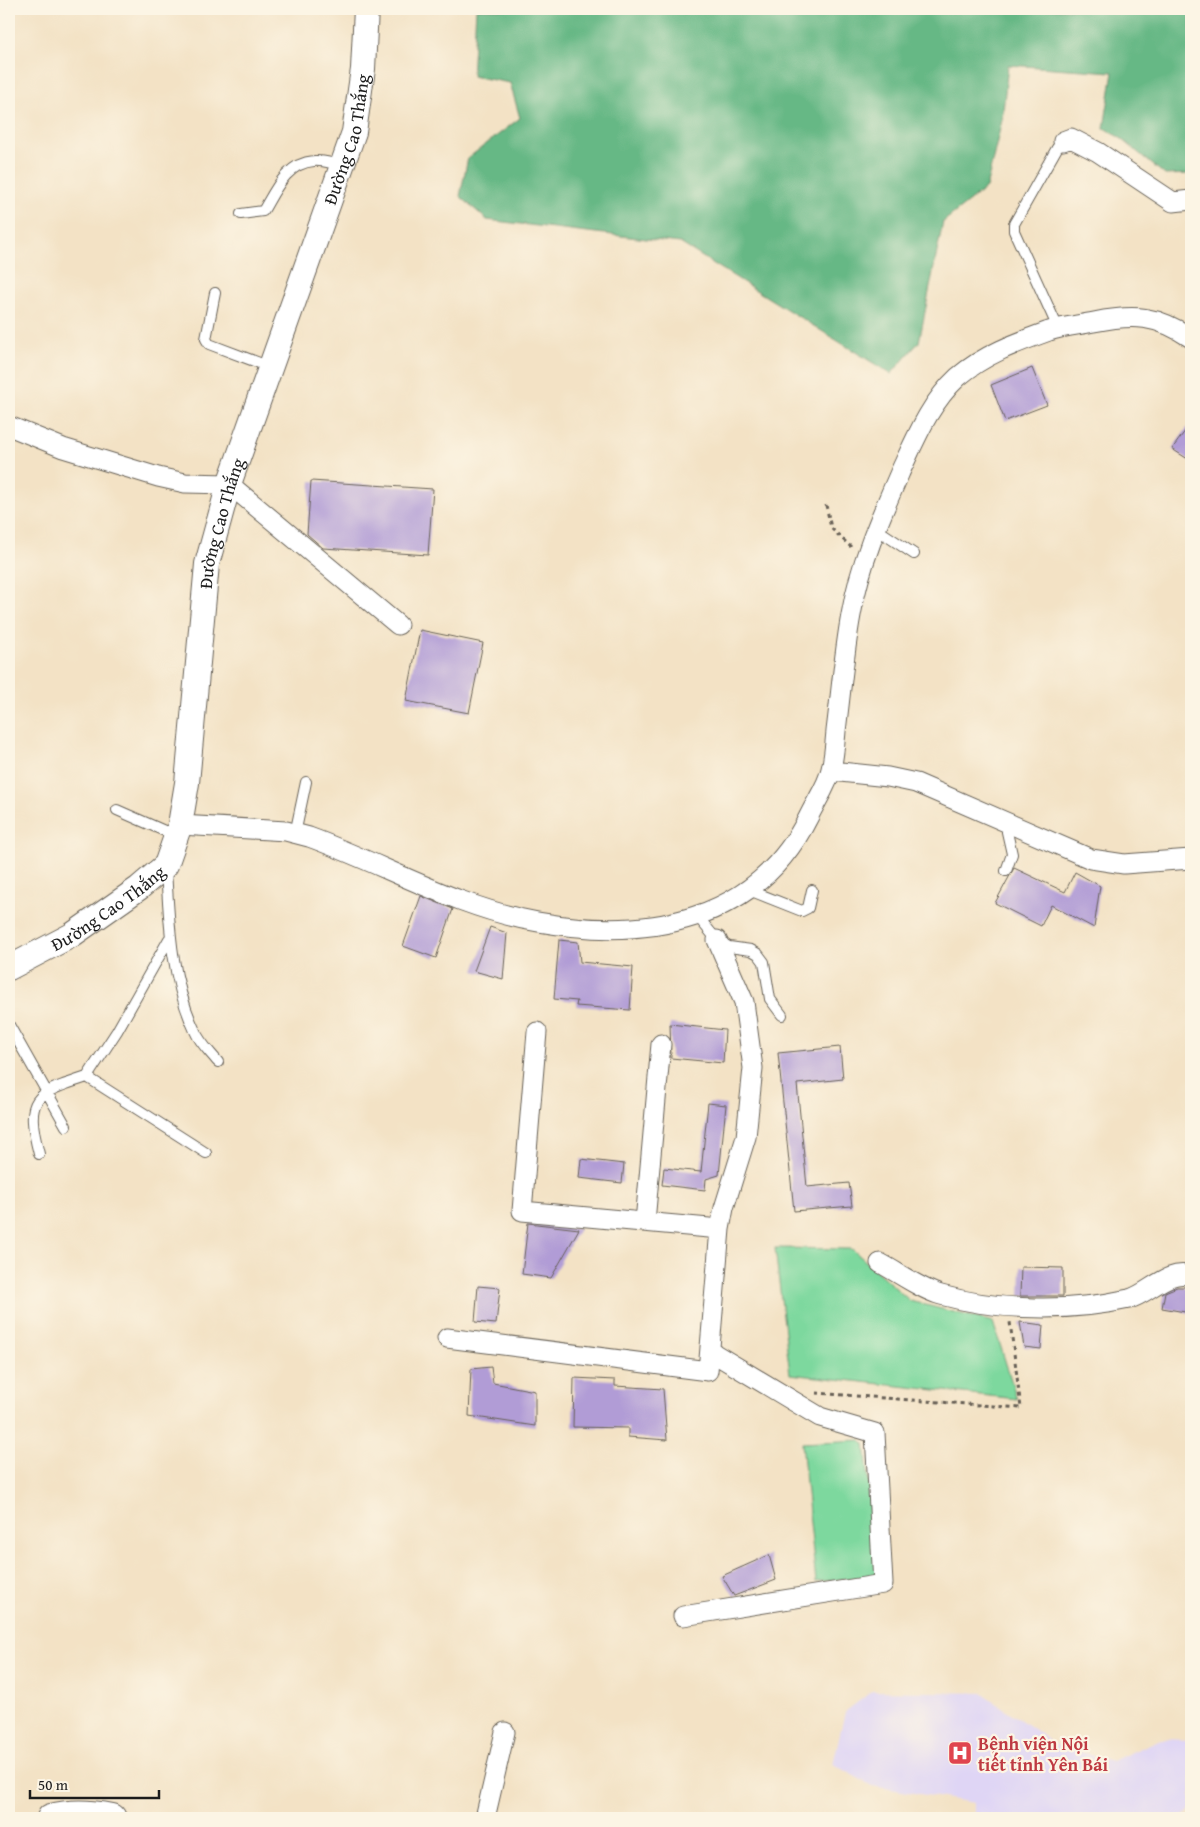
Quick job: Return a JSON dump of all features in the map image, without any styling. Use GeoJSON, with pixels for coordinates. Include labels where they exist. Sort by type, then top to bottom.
{"type":"FeatureCollection","features":[{"type":"Feature","properties":{"kind":"main road"},"geometry":{"type":"LineString","coordinates":[[51,1818],[61,1815],[98,1815],[112,1818]]}},
{"type":"Feature","properties":{"kind":"street","name":"Đường Cao Thắng"},"geometry":{"type":"LineString","coordinates":[[9,968],[72,935],[139,888],[166,865],[178,830],[187,783],[207,564],[229,484],[354,132],[363,69],[366,9]]}},
{"type":"Feature","properties":{"kind":"street"},"geometry":{"type":"LineString","coordinates":[[1063,141],[1071,138],[1098,152],[1173,202],[1191,200]]}},
{"type":"Feature","properties":{"kind":"street"},"geometry":{"type":"LineString","coordinates":[[178,830],[294,834],[322,842],[464,902],[499,914],[538,922],[613,929],[647,927],[698,917],[724,906],[749,890],[773,869],[789,850],[802,830],[831,771],[850,618],[866,552],[927,414],[942,394],[957,378],[993,353],[1058,328],[1124,316],[1142,317],[1175,328],[1191,338]]}},
{"type":"Feature","properties":{"kind":"street"},"geometry":{"type":"LineString","coordinates":[[9,426],[63,448],[158,477],[185,483],[229,484],[398,625]]}},
{"type":"Feature","properties":{"kind":"street"},"geometry":{"type":"LineString","coordinates":[[831,771],[888,777],[916,783],[1071,851],[1109,862],[1145,864],[1191,858]]}},
{"type":"Feature","properties":{"kind":"street"},"geometry":{"type":"LineString","coordinates":[[448,1338],[708,1371],[720,1229],[724,1208],[746,1136],[753,1068],[744,1002],[716,940]]}},
{"type":"Feature","properties":{"kind":"street"},"geometry":{"type":"LineString","coordinates":[[537,1032],[522,1211],[720,1229]]}},
{"type":"Feature","properties":{"kind":"street"},"geometry":{"type":"LineString","coordinates":[[645,1222],[661,1044]]}},
{"type":"Feature","properties":{"kind":"street"},"geometry":{"type":"LineString","coordinates":[[880,1263],[940,1295],[1008,1307],[1032,1309],[1097,1304],[1131,1298],[1165,1279],[1185,1274],[1191,1276]]}},
{"type":"Feature","properties":{"kind":"street"},"geometry":{"type":"LineString","coordinates":[[683,1616],[883,1584],[875,1433],[820,1417],[710,1351]]}},
{"type":"Feature","properties":{"kind":"street"},"geometry":{"type":"LineString","coordinates":[[485,1818],[505,1732]]}},
{"type":"Feature","properties":{"kind":"lane"},"geometry":{"type":"LineString","coordinates":[[1058,328],[1014,231],[1014,224],[1057,148],[1063,141]]}},
{"type":"Feature","properties":{"kind":"lane"},"geometry":{"type":"LineString","coordinates":[[241,214],[263,211],[278,184],[290,171],[302,164],[314,161],[343,165]]}},
{"type":"Feature","properties":{"kind":"lane"},"geometry":{"type":"LineString","coordinates":[[215,293],[206,339],[209,344],[270,367]]}},
{"type":"Feature","properties":{"kind":"lane"},"geometry":{"type":"LineString","coordinates":[[875,528],[914,554]]}},
{"type":"Feature","properties":{"kind":"lane"},"geometry":{"type":"LineString","coordinates":[[294,834],[306,782]]}},
{"type":"Feature","properties":{"kind":"lane"},"geometry":{"type":"LineString","coordinates":[[116,810],[178,830]]}},
{"type":"Feature","properties":{"kind":"lane"},"geometry":{"type":"LineString","coordinates":[[1006,871],[1012,854],[1007,832],[1011,824]]}},
{"type":"Feature","properties":{"kind":"lane"},"geometry":{"type":"LineString","coordinates":[[166,865],[169,938],[173,962],[195,1032],[202,1044],[218,1062]]}},
{"type":"Feature","properties":{"kind":"lane"},"geometry":{"type":"LineString","coordinates":[[749,890],[802,911],[808,908],[812,890]]}},
{"type":"Feature","properties":{"kind":"lane"},"geometry":{"type":"LineString","coordinates":[[698,917],[716,940],[729,947],[751,950],[758,954],[764,962],[770,999],[782,1015]]}},
{"type":"Feature","properties":{"kind":"lane"},"geometry":{"type":"LineString","coordinates":[[38,1154],[32,1128],[32,1111],[47,1090],[88,1077],[117,1031],[169,938]]}},
{"type":"Feature","properties":{"kind":"lane"},"geometry":{"type":"LineString","coordinates":[[9,1025],[66,1126]]}},
{"type":"Feature","properties":{"kind":"lane"},"geometry":{"type":"LineString","coordinates":[[88,1077],[206,1153]]}},
{"type":"Feature","properties":{"kind":"path"},"geometry":{"type":"LineString","coordinates":[[826,505],[831,528],[835,535],[851,546],[866,552]]}},
{"type":"Feature","properties":{"kind":"path"},"geometry":{"type":"LineString","coordinates":[[814,1393],[1021,1408],[1008,1307]]}},
{"type":"Feature","properties":{"kind":"shaded area","name":"Bệnh viện Nội tiết tỉnh Yên Bái"},"geometry":{"type":"Polygon","coordinates":[[[872,1691],[982,1693],[1056,1745],[1112,1761],[1161,1739],[1191,1740],[1191,1810],[1181,1818],[974,1818],[974,1803],[872,1786],[833,1764],[845,1712],[872,1691]]]}},
{"type":"Feature","properties":{"kind":"green space"},"geometry":{"type":"Polygon","coordinates":[[[476,9],[1191,9],[1191,174],[1165,175],[1122,139],[1104,128],[1113,72],[1008,65],[1002,120],[986,188],[943,222],[919,342],[891,374],[680,243],[487,220],[460,196],[468,158],[520,118],[510,83],[472,76],[476,9]]]}},
{"type":"Feature","properties":{"kind":"green space"},"geometry":{"type":"Polygon","coordinates":[[[775,1248],[852,1249],[910,1301],[993,1322],[1017,1399],[790,1374],[775,1248]]]}},
{"type":"Feature","properties":{"kind":"green space"},"geometry":{"type":"Polygon","coordinates":[[[861,1440],[865,1444],[878,1575],[816,1582],[802,1443],[861,1440]]]}},
{"type":"Feature","properties":{"kind":"building"},"geometry":{"type":"Polygon","coordinates":[[[1032,368],[1047,405],[1005,421],[991,385],[1032,368]]]}},
{"type":"Feature","properties":{"kind":"building"},"geometry":{"type":"Polygon","coordinates":[[[1191,423],[1191,461],[1172,449],[1191,423]]]}},
{"type":"Feature","properties":{"kind":"building"},"geometry":{"type":"Polygon","coordinates":[[[311,481],[433,489],[428,555],[323,548],[307,534],[311,481]]]}},
{"type":"Feature","properties":{"kind":"building"},"geometry":{"type":"Polygon","coordinates":[[[420,630],[483,643],[469,713],[406,701],[420,630]]]}},
{"type":"Feature","properties":{"kind":"building"},"geometry":{"type":"Polygon","coordinates":[[[1014,868],[1065,892],[1075,872],[1100,886],[1094,928],[1051,905],[1041,926],[995,903],[1014,868]]]}},
{"type":"Feature","properties":{"kind":"building"},"geometry":{"type":"Polygon","coordinates":[[[421,896],[453,909],[436,958],[403,946],[421,896]]]}},
{"type":"Feature","properties":{"kind":"building"},"geometry":{"type":"Polygon","coordinates":[[[490,927],[507,933],[503,979],[474,971],[490,927]]]}},
{"type":"Feature","properties":{"kind":"building"},"geometry":{"type":"Polygon","coordinates":[[[559,940],[578,942],[580,962],[633,967],[630,1010],[576,1006],[577,1001],[554,999],[559,940]]]}},
{"type":"Feature","properties":{"kind":"building"},"geometry":{"type":"Polygon","coordinates":[[[670,1024],[725,1030],[723,1063],[671,1058],[670,1024]]]}},
{"type":"Feature","properties":{"kind":"building"},"geometry":{"type":"Polygon","coordinates":[[[840,1047],[843,1079],[797,1084],[807,1187],[849,1183],[852,1206],[794,1211],[778,1053],[840,1047]]]}},
{"type":"Feature","properties":{"kind":"building"},"geometry":{"type":"Polygon","coordinates":[[[708,1103],[726,1105],[719,1175],[706,1179],[705,1190],[662,1185],[664,1168],[701,1172],[708,1103]]]}},
{"type":"Feature","properties":{"kind":"building"},"geometry":{"type":"Polygon","coordinates":[[[581,1159],[624,1164],[622,1183],[579,1178],[581,1159]]]}},
{"type":"Feature","properties":{"kind":"building"},"geometry":{"type":"Polygon","coordinates":[[[528,1223],[579,1229],[551,1278],[522,1274],[528,1223]]]}},
{"type":"Feature","properties":{"kind":"building"},"geometry":{"type":"Polygon","coordinates":[[[1021,1267],[1063,1268],[1063,1296],[1020,1296],[1021,1267]]]}},
{"type":"Feature","properties":{"kind":"building"},"geometry":{"type":"Polygon","coordinates":[[[478,1286],[500,1288],[496,1324],[475,1322],[478,1286]]]}},
{"type":"Feature","properties":{"kind":"building"},"geometry":{"type":"Polygon","coordinates":[[[1177,1287],[1191,1287],[1191,1313],[1162,1308],[1165,1292],[1177,1287]]]}},
{"type":"Feature","properties":{"kind":"building"},"geometry":{"type":"Polygon","coordinates":[[[1020,1322],[1043,1325],[1041,1349],[1024,1347],[1020,1322]]]}},
{"type":"Feature","properties":{"kind":"building"},"geometry":{"type":"Polygon","coordinates":[[[491,1367],[493,1383],[535,1391],[535,1426],[469,1416],[471,1369],[491,1367]]]}},
{"type":"Feature","properties":{"kind":"building"},"geometry":{"type":"Polygon","coordinates":[[[574,1378],[615,1380],[615,1386],[663,1389],[667,1440],[628,1437],[628,1428],[573,1427],[574,1378]]]}},
{"type":"Feature","properties":{"kind":"building"},"geometry":{"type":"Polygon","coordinates":[[[769,1555],[776,1580],[734,1596],[722,1576],[769,1555]]]}},
{"type":"Feature","properties":{"kind":"place","name":"Bệnh viện Nội tiết tỉnh Yên Bái"},"geometry":{"type":"Point","coordinates":[960,1753]}}]}
